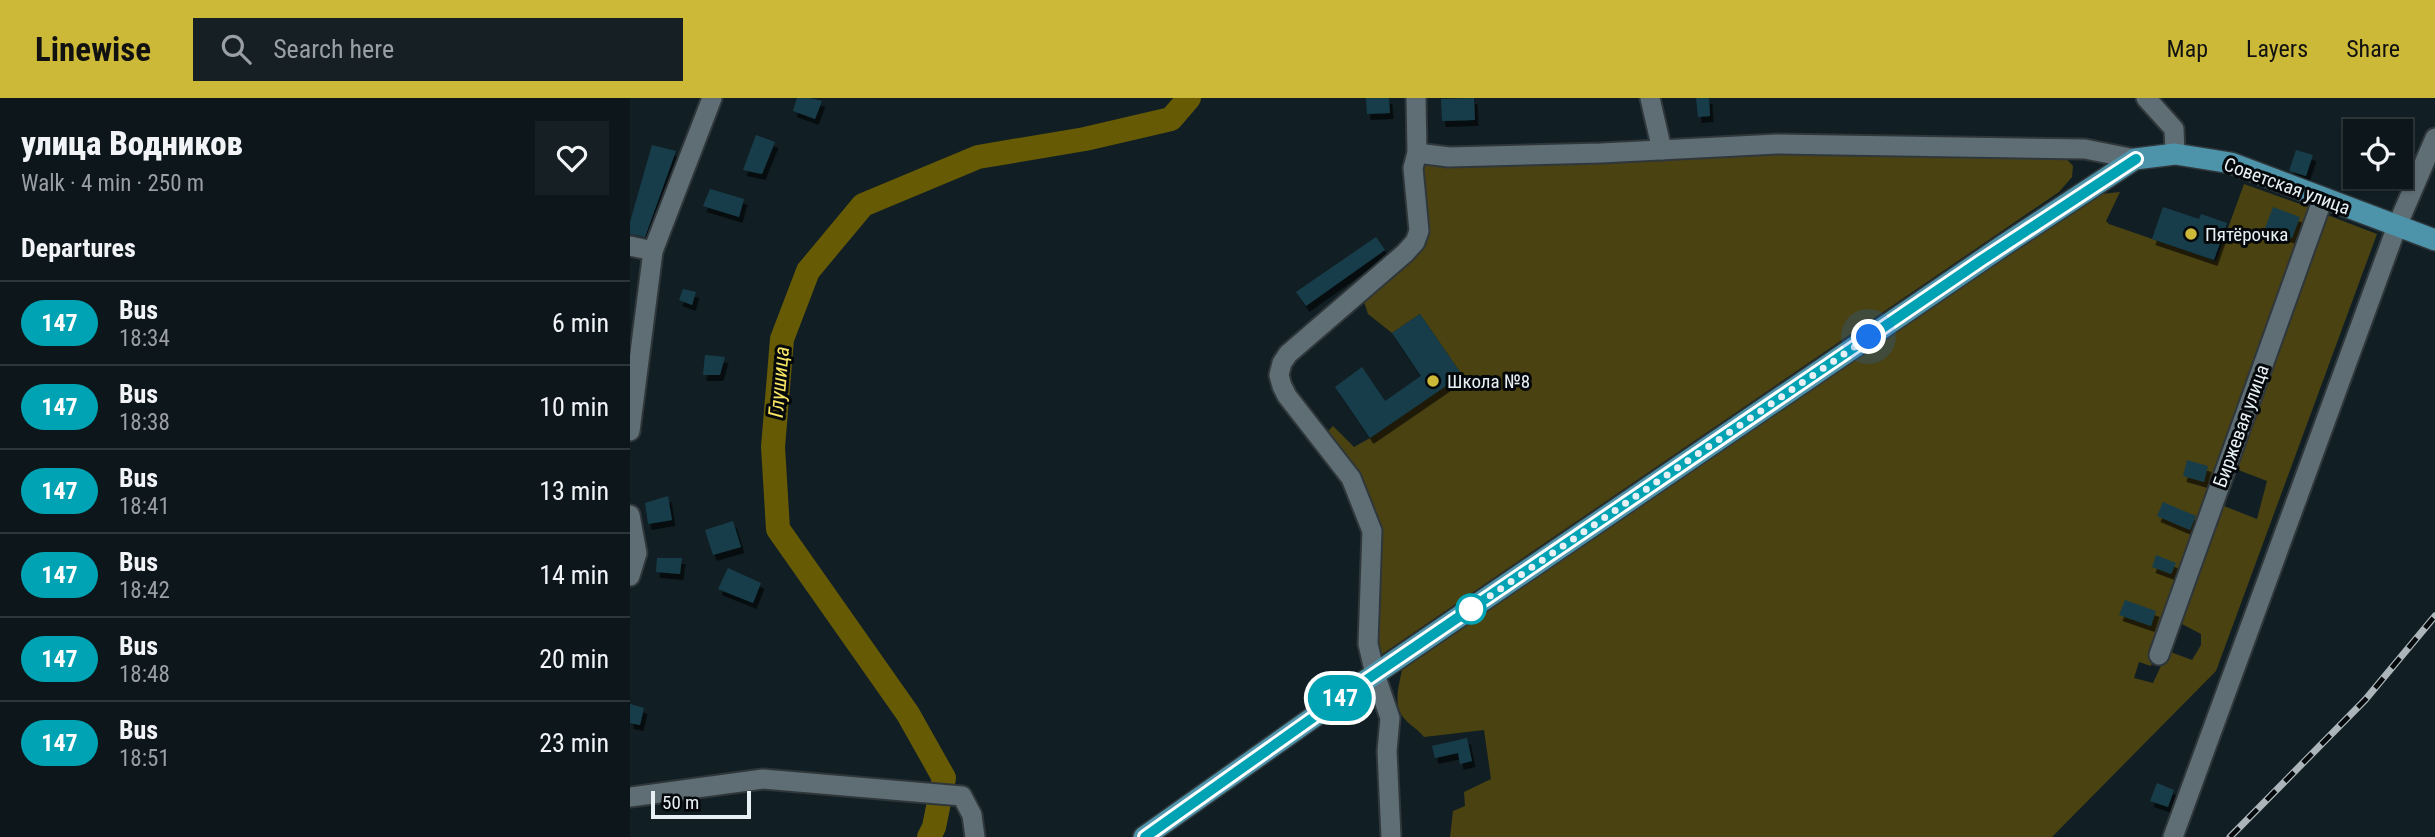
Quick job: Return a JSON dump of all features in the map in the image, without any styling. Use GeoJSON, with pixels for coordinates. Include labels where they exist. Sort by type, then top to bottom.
{"type":"FeatureCollection","features":[{"type":"Feature","properties":{"kind":"main road","name":"Советская улица"},"geometry":{"type":"LineString","coordinates":[[2136,159],[2175,154],[2231,163],[2435,240]]}},
{"type":"Feature","properties":{"kind":"main road"},"geometry":{"type":"LineString","coordinates":[[1144,837],[1375,674],[1993,253],[2136,159]]}},
{"type":"Feature","properties":{"kind":"street"},"geometry":{"type":"LineString","coordinates":[[630,431],[653,251],[712,98]]}},
{"type":"Feature","properties":{"kind":"street"},"geometry":{"type":"LineString","coordinates":[[1391,837],[1387,751],[1390,718],[1368,644],[1372,531],[1351,478],[1287,396],[1279,375],[1288,354],[1415,242],[1419,231],[1413,168],[1417,153],[1416,98]]}},
{"type":"Feature","properties":{"kind":"street"},"geometry":{"type":"LineString","coordinates":[[1650,98],[1662,150]]}},
{"type":"Feature","properties":{"kind":"street"},"geometry":{"type":"LineString","coordinates":[[2146,98],[2174,129],[2175,154]]}},
{"type":"Feature","properties":{"kind":"street"},"geometry":{"type":"LineString","coordinates":[[2172,837],[2397,226],[2435,138]]}},
{"type":"Feature","properties":{"kind":"street"},"geometry":{"type":"LineString","coordinates":[[1417,153],[1448,157],[1777,144],[2085,149],[2136,159]]}},
{"type":"Feature","properties":{"kind":"street","name":"Биржевая улица"},"geometry":{"type":"LineString","coordinates":[[2159,655],[2323,198]]}},
{"type":"Feature","properties":{"kind":"street"},"geometry":{"type":"LineString","coordinates":[[630,246],[653,251]]}},
{"type":"Feature","properties":{"kind":"street"},"geometry":{"type":"LineString","coordinates":[[630,515],[637,553],[630,576]]}},
{"type":"Feature","properties":{"kind":"street"},"geometry":{"type":"LineString","coordinates":[[630,797],[763,779],[962,796],[972,815],[975,837]]}},
{"type":"Feature","properties":{"kind":"shaded area"},"geometry":{"type":"Polygon","coordinates":[[[1778,150],[2062,154],[2073,166],[2072,177],[2059,192],[1378,657],[1377,527],[1324,435],[1333,426],[1354,447],[1462,375],[1420,314],[1392,333],[1368,314],[1363,299],[1424,224],[1424,158],[1778,150]]]}},
{"type":"Feature","properties":{"kind":"shaded area"},"geometry":{"type":"Polygon","coordinates":[[[2244,184],[2311,208],[2151,666],[2139,662],[2134,678],[2153,683],[2168,651],[2192,660],[2201,645],[2201,634],[2178,622],[2219,504],[2257,519],[2267,481],[2233,468],[2322,213],[2377,234],[2216,671],[2052,837],[1450,837],[1453,811],[1465,806],[1464,792],[1491,779],[1484,730],[1424,737],[1405,720],[1398,706],[1402,670],[2082,204],[2101,194],[2120,192],[2106,221],[2109,224],[2216,261],[2244,184]]]}},
{"type":"Feature","properties":{"kind":"building"},"geometry":{"type":"Polygon","coordinates":[[[797,98],[822,101],[815,119],[793,111],[797,98]]]}},
{"type":"Feature","properties":{"kind":"building"},"geometry":{"type":"Polygon","coordinates":[[[1366,98],[1389,98],[1390,113],[1367,114],[1366,98]]]}},
{"type":"Feature","properties":{"kind":"building"},"geometry":{"type":"Polygon","coordinates":[[[1474,98],[1475,120],[1442,121],[1441,99],[1474,98]]]}},
{"type":"Feature","properties":{"kind":"building"},"geometry":{"type":"Polygon","coordinates":[[[1696,98],[1709,98],[1710,116],[1698,117],[1696,98]]]}},
{"type":"Feature","properties":{"kind":"building"},"geometry":{"type":"Polygon","coordinates":[[[756,135],[775,142],[762,174],[743,170],[756,135]]]}},
{"type":"Feature","properties":{"kind":"building"},"geometry":{"type":"Polygon","coordinates":[[[652,145],[676,151],[645,237],[630,234],[630,222],[652,145]]]}},
{"type":"Feature","properties":{"kind":"building"},"geometry":{"type":"Polygon","coordinates":[[[2296,150],[2313,155],[2306,176],[2289,171],[2296,150]]]}},
{"type":"Feature","properties":{"kind":"building"},"geometry":{"type":"Polygon","coordinates":[[[710,189],[744,199],[739,217],[703,206],[710,189]]]}},
{"type":"Feature","properties":{"kind":"building"},"geometry":{"type":"Polygon","coordinates":[[[2163,207],[2199,219],[2201,214],[2227,223],[2214,260],[2152,239],[2163,207]]]}},
{"type":"Feature","properties":{"kind":"building"},"geometry":{"type":"Polygon","coordinates":[[[2273,207],[2300,217],[2292,238],[2265,228],[2273,207]]]}},
{"type":"Feature","properties":{"kind":"building"},"geometry":{"type":"Polygon","coordinates":[[[1376,237],[1385,250],[1306,306],[1296,292],[1376,237]]]}},
{"type":"Feature","properties":{"kind":"building"},"geometry":{"type":"Polygon","coordinates":[[[683,289],[696,292],[692,305],[679,300],[683,289]]]}},
{"type":"Feature","properties":{"kind":"building","name":"Школа №8"},"geometry":{"type":"Polygon","coordinates":[[[1420,314],[1462,375],[1370,438],[1335,387],[1362,367],[1385,401],[1421,376],[1392,333],[1420,314]]]}},
{"type":"Feature","properties":{"kind":"building"},"geometry":{"type":"Polygon","coordinates":[[[705,355],[725,357],[720,375],[703,375],[705,355]]]}},
{"type":"Feature","properties":{"kind":"building"},"geometry":{"type":"Polygon","coordinates":[[[2187,460],[2208,466],[2204,482],[2183,476],[2187,460]]]}},
{"type":"Feature","properties":{"kind":"building"},"geometry":{"type":"Polygon","coordinates":[[[668,496],[672,520],[648,524],[645,503],[668,496]]]}},
{"type":"Feature","properties":{"kind":"building"},"geometry":{"type":"Polygon","coordinates":[[[2163,502],[2196,516],[2190,530],[2157,516],[2163,502]]]}},
{"type":"Feature","properties":{"kind":"building"},"geometry":{"type":"Polygon","coordinates":[[[733,521],[741,547],[713,555],[705,530],[733,521]]]}},
{"type":"Feature","properties":{"kind":"building"},"geometry":{"type":"Polygon","coordinates":[[[2156,555],[2176,563],[2171,574],[2152,567],[2156,555]]]}},
{"type":"Feature","properties":{"kind":"building"},"geometry":{"type":"Polygon","coordinates":[[[657,558],[682,558],[680,574],[656,572],[657,558]]]}},
{"type":"Feature","properties":{"kind":"building"},"geometry":{"type":"Polygon","coordinates":[[[728,568],[761,583],[753,603],[718,589],[728,568]]]}},
{"type":"Feature","properties":{"kind":"building"},"geometry":{"type":"Polygon","coordinates":[[[2125,600],[2156,611],[2151,626],[2119,615],[2125,600]]]}},
{"type":"Feature","properties":{"kind":"building"},"geometry":{"type":"Polygon","coordinates":[[[630,704],[644,708],[640,725],[630,723],[630,704]]]}},
{"type":"Feature","properties":{"kind":"building"},"geometry":{"type":"Polygon","coordinates":[[[1467,738],[1472,761],[1460,764],[1458,753],[1435,758],[1432,746],[1467,738]]]}},
{"type":"Feature","properties":{"kind":"building"},"geometry":{"type":"Polygon","coordinates":[[[2157,783],[2174,790],[2168,807],[2150,801],[2157,783]]]}},
{"type":"Feature","properties":{"kind":"waterway","name":"Глушица"},"geometry":{"type":"LineString","coordinates":[[929,837],[934,827],[944,778],[908,714],[778,529],[773,447],[782,339],[808,271],[863,205],[978,157],[1085,139],[1171,119],[1189,98]]}},
{"type":"Feature","properties":{"kind":"railway"},"geometry":{"type":"LineString","coordinates":[[2230,837],[2365,700],[2435,616]]}},
{"type":"Feature","properties":{"kind":"bus line","name":"147"},"geometry":{"type":"LineString","coordinates":[[1145,837],[1359,685],[1982,260],[2136,159]]}},
{"type":"Feature","properties":{"kind":"place","name":"Пятёрочка"},"geometry":{"type":"Point","coordinates":[2191,234]}},
{"type":"Feature","properties":{"kind":"place","name":"Школа №8"},"geometry":{"type":"Point","coordinates":[1433,381]}},
{"type":"Feature","properties":{"kind":"route"},"geometry":{"type":"LineString","coordinates":[[1471,609],[1465,613],[1869,337]]}}]}
